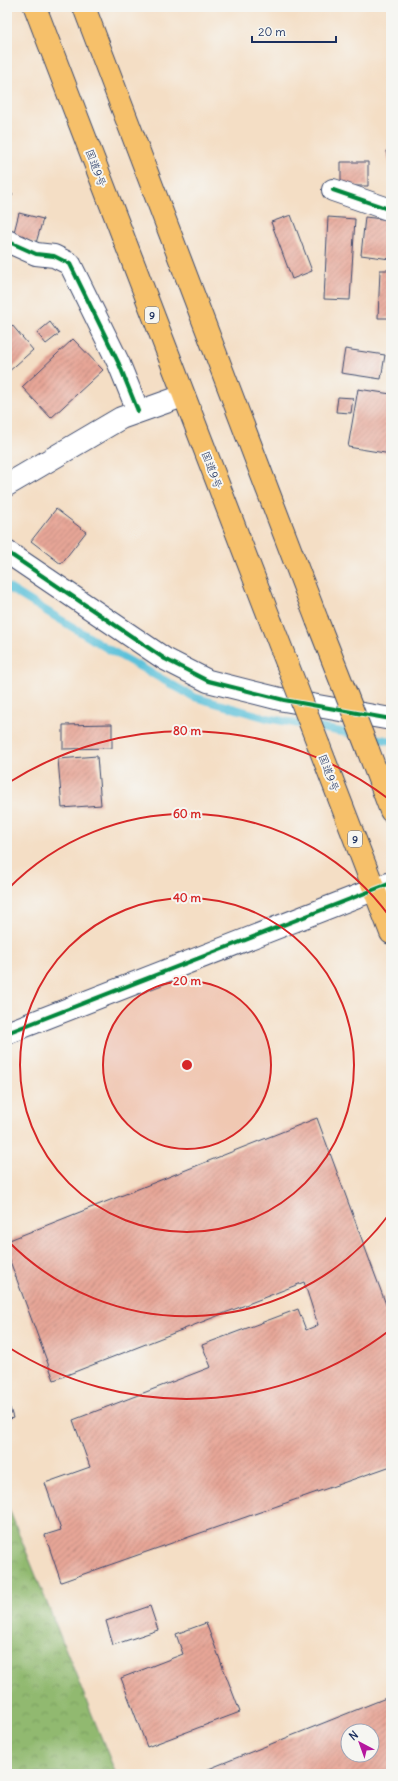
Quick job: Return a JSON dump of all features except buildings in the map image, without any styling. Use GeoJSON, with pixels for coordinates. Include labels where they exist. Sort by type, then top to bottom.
{"type":"FeatureCollection","features":[{"type":"Feature","properties":{"kind":"highway","name":"国道9号"},"geometry":{"type":"LineString","coordinates":[[35,7],[183,396],[319,746],[382,886],[391,933]]}},
{"type":"Feature","properties":{"kind":"highway"},"geometry":{"type":"LineString","coordinates":[[84,7],[391,811]]}},
{"type":"Feature","properties":{"kind":"street"},"geometry":{"type":"LineString","coordinates":[[333,190],[391,210]]}},
{"type":"Feature","properties":{"kind":"street"},"geometry":{"type":"LineString","coordinates":[[7,241],[36,254],[54,256],[70,264],[119,364],[138,411]]}},
{"type":"Feature","properties":{"kind":"street"},"geometry":{"type":"LineString","coordinates":[[7,485],[122,418],[183,396]]}},
{"type":"Feature","properties":{"kind":"street"},"geometry":{"type":"LineString","coordinates":[[7,552],[165,659],[208,681],[284,700],[391,719]]}},
{"type":"Feature","properties":{"kind":"street"},"geometry":{"type":"LineString","coordinates":[[7,1033],[382,886]]}},
{"type":"Feature","properties":{"kind":"green space"},"geometry":{"type":"Polygon","coordinates":[[[7,1504],[114,1769],[116,1774],[7,1774],[7,1504]]]}},
{"type":"Feature","properties":{"kind":"waterway"},"geometry":{"type":"LineString","coordinates":[[7,587],[110,650],[194,697],[267,718],[391,741]]}},
{"type":"Feature","properties":{"kind":"cycle path"},"geometry":{"type":"LineString","coordinates":[[333,190],[391,210]]}},
{"type":"Feature","properties":{"kind":"cycle path"},"geometry":{"type":"LineString","coordinates":[[7,241],[36,254],[54,256],[70,264],[119,364],[138,411]]}},
{"type":"Feature","properties":{"kind":"cycle path"},"geometry":{"type":"LineString","coordinates":[[7,552],[165,659],[208,681],[284,700],[391,719]]}},
{"type":"Feature","properties":{"kind":"cycle path"},"geometry":{"type":"LineString","coordinates":[[7,1033],[391,883]]}}]}
